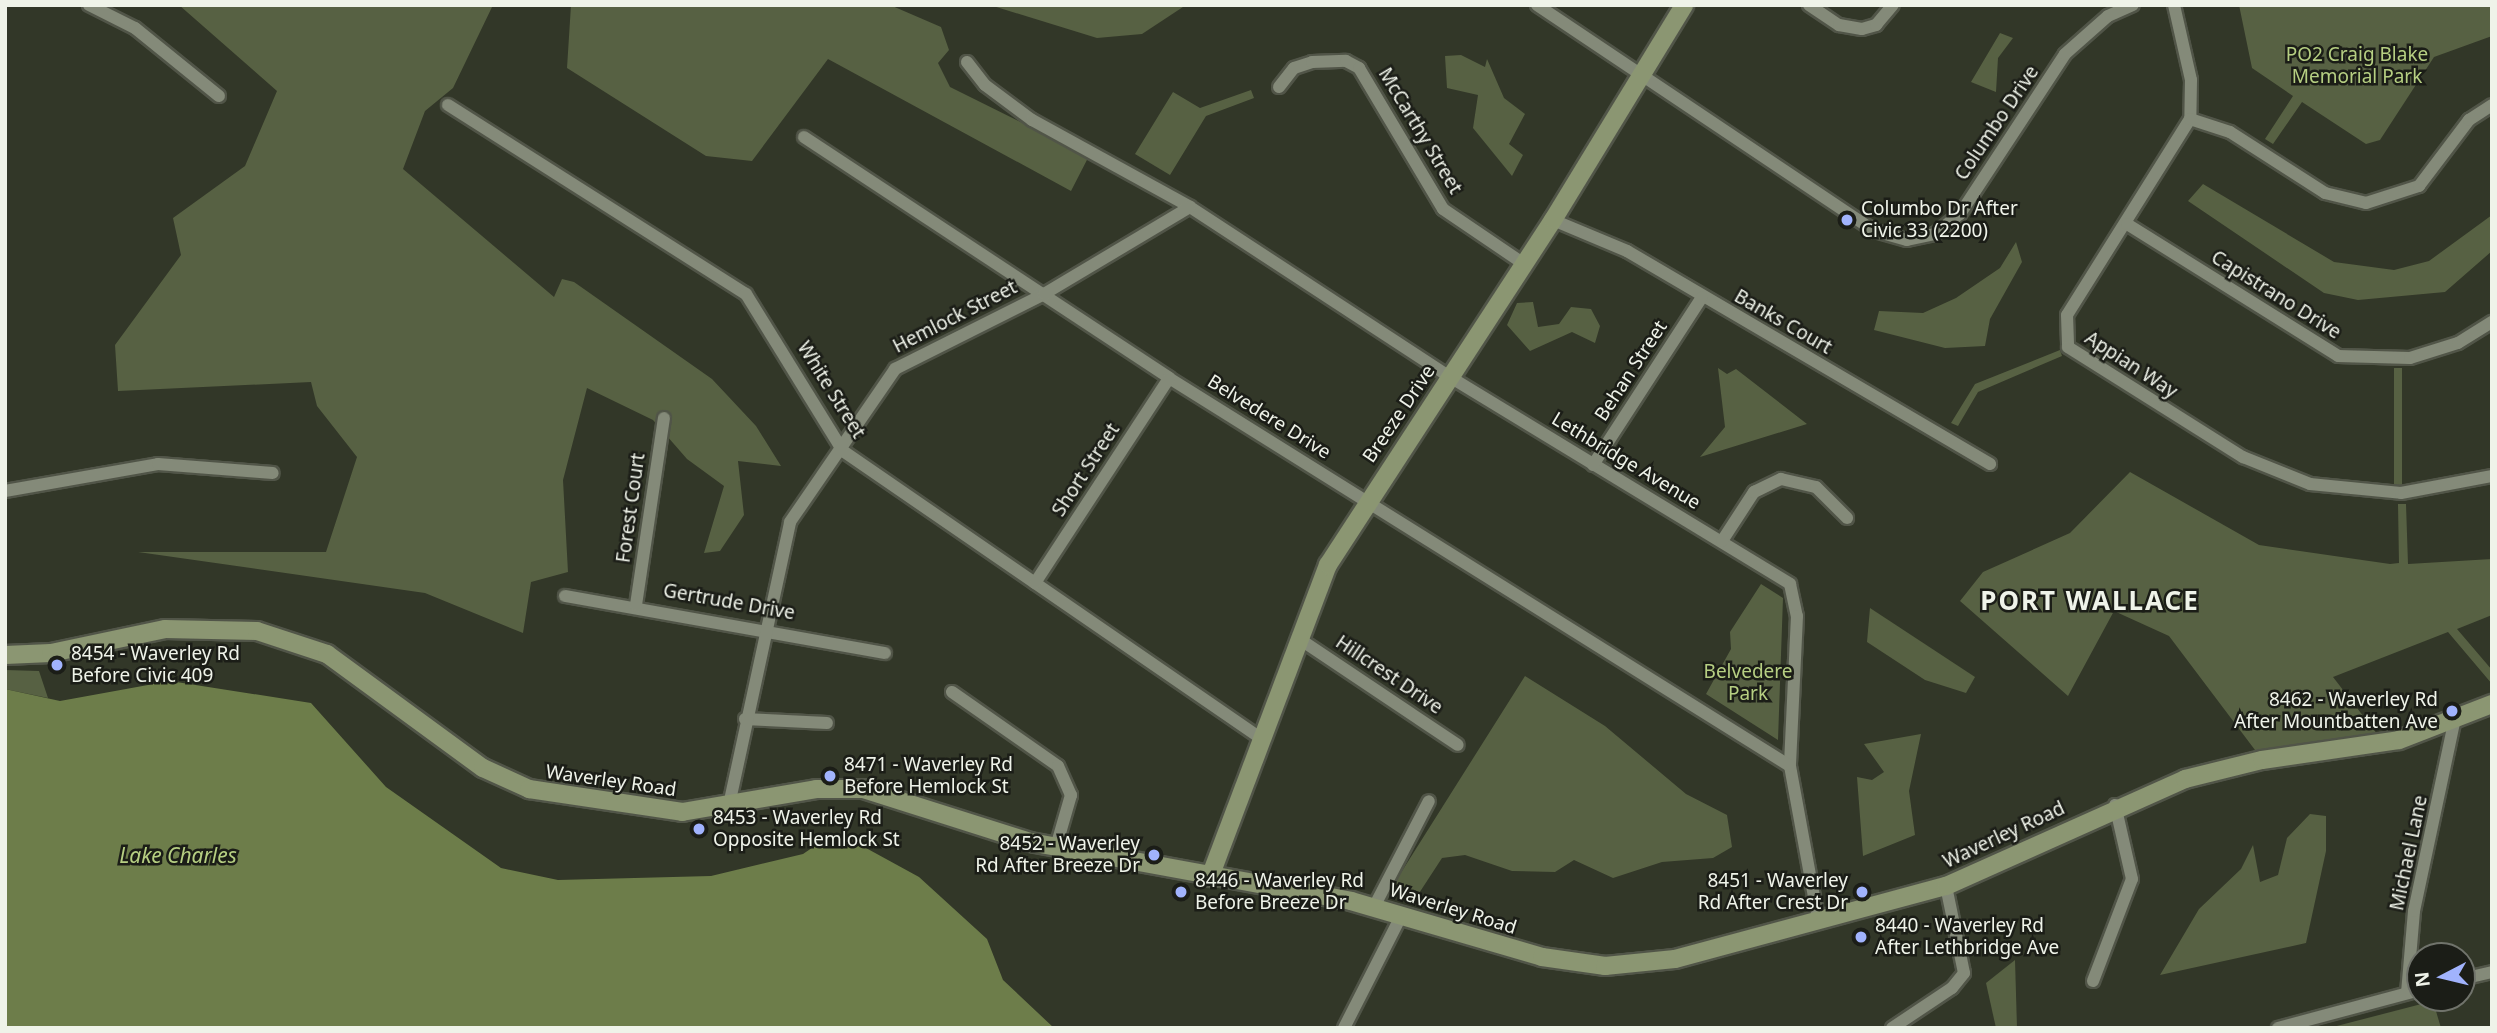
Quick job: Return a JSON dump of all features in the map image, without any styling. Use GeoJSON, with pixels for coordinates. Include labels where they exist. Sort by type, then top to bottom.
{"type":"FeatureCollection","features":[{"type":"Feature","properties":{"kind":"main road","name":"Breeze Drive"},"geometry":{"type":"LineString","coordinates":[[1210,877],[1259,737],[1328,565],[1366,500],[1553,220],[1640,71],[1684,5]]}},
{"type":"Feature","properties":{"kind":"main road","name":"Waverley Road"},"geometry":{"type":"LineString","coordinates":[[5,655],[51,653],[165,629],[257,631],[327,654],[517,786],[654,810],[729,805],[816,789],[863,789],[1056,847],[1374,907],[1542,957],[1605,966],[1675,959],[1946,886],[2115,805],[2225,768],[2384,744],[2454,723],[2492,704]]}},
{"type":"Feature","properties":{"kind":"street"},"geometry":{"type":"LineString","coordinates":[[89,5],[135,28],[219,96]]}},
{"type":"Feature","properties":{"kind":"street","name":"Columbo Drive"},"geometry":{"type":"LineString","coordinates":[[1537,5],[1640,71],[1875,231],[1915,239],[1935,234],[1960,214],[2083,34],[2133,5]]}},
{"type":"Feature","properties":{"kind":"street"},"geometry":{"type":"LineString","coordinates":[[1809,5],[1839,25],[1862,29],[1876,25],[1893,5]]}},
{"type":"Feature","properties":{"kind":"street","name":"Appian Way"},"geometry":{"type":"LineString","coordinates":[[2174,5],[2191,80],[2190,119],[2127,224],[2067,315],[2064,336],[2075,357],[2243,457],[2310,484],[2401,494],[2492,476]]}},
{"type":"Feature","properties":{"kind":"street","name":"McCarthy Street"},"geometry":{"type":"LineString","coordinates":[[1279,87],[1294,68],[1312,62],[1346,61],[1359,68],[1443,209],[1524,264]]}},
{"type":"Feature","properties":{"kind":"street","name":"Lethbridge Avenue"},"geometry":{"type":"LineString","coordinates":[[967,62],[985,85],[1032,120],[1190,207],[1450,377],[1784,578],[1794,593],[1790,766],[1818,919]]}},
{"type":"Feature","properties":{"kind":"street"},"geometry":{"type":"LineString","coordinates":[[2190,119],[2230,132],[2325,193],[2366,204],[2419,186],[2469,120],[2492,104]]}},
{"type":"Feature","properties":{"kind":"street","name":"White Street"},"geometry":{"type":"LineString","coordinates":[[448,105],[746,293],[843,451],[1259,737]]}},
{"type":"Feature","properties":{"kind":"street","name":"Belvedere Drive"},"geometry":{"type":"LineString","coordinates":[[804,137],[1168,378],[1790,766]]}},
{"type":"Feature","properties":{"kind":"street","name":"Hemlock Street"},"geometry":{"type":"LineString","coordinates":[[729,805],[790,522],[843,451],[895,369],[1044,294],[1190,207]]}},
{"type":"Feature","properties":{"kind":"street","name":"Banks Court"},"geometry":{"type":"LineString","coordinates":[[1553,220],[1628,251],[1990,464]]}},
{"type":"Feature","properties":{"kind":"street","name":"Capistrano Drive"},"geometry":{"type":"LineString","coordinates":[[2127,224],[2338,356],[2420,356],[2492,322]]}},
{"type":"Feature","properties":{"kind":"street","name":"Behan Street"},"geometry":{"type":"LineString","coordinates":[[1593,465],[1702,296]]}},
{"type":"Feature","properties":{"kind":"street","name":"Short Street"},"geometry":{"type":"LineString","coordinates":[[1035,583],[1168,378]]}},
{"type":"Feature","properties":{"kind":"street","name":"Forest Court"},"geometry":{"type":"LineString","coordinates":[[636,605],[663,418]]}},
{"type":"Feature","properties":{"kind":"street"},"geometry":{"type":"LineString","coordinates":[[5,491],[158,464],[273,473]]}},
{"type":"Feature","properties":{"kind":"street"},"geometry":{"type":"LineString","coordinates":[[1722,541],[1754,492],[1781,478],[1816,487],[1847,518]]}},
{"type":"Feature","properties":{"kind":"street","name":"Gertrude Drive"},"geometry":{"type":"LineString","coordinates":[[565,596],[768,627],[885,653]]}},
{"type":"Feature","properties":{"kind":"street","name":"Hillcrest Drive"},"geometry":{"type":"LineString","coordinates":[[1298,638],[1458,745]]}},
{"type":"Feature","properties":{"kind":"street"},"geometry":{"type":"LineString","coordinates":[[952,692],[1065,775],[1071,795],[1056,847]]}},
{"type":"Feature","properties":{"kind":"street"},"geometry":{"type":"LineString","coordinates":[[746,719],[827,723]]}},
{"type":"Feature","properties":{"kind":"street","name":"Michael Lane"},"geometry":{"type":"LineString","coordinates":[[2414,942],[2414,911],[2454,723]]}},
{"type":"Feature","properties":{"kind":"street"},"geometry":{"type":"LineString","coordinates":[[1374,907],[1429,801]]}},
{"type":"Feature","properties":{"kind":"street"},"geometry":{"type":"LineString","coordinates":[[2093,981],[2132,879],[2115,805]]}},
{"type":"Feature","properties":{"kind":"street"},"geometry":{"type":"LineString","coordinates":[[1892,1028],[1952,988],[1964,973],[1946,886]]}},
{"type":"Feature","properties":{"kind":"street"},"geometry":{"type":"LineString","coordinates":[[1344,1028],[1402,914]]}},
{"type":"Feature","properties":{"kind":"street"},"geometry":{"type":"LineString","coordinates":[[2278,1028],[2406,993]]}},
{"type":"Feature","properties":{"kind":"green space"},"geometry":{"type":"Polygon","coordinates":[[[179,5],[493,5],[453,88],[425,111],[403,169],[554,297],[562,279],[574,282],[712,379],[756,426],[781,466],[738,461],[744,515],[720,551],[704,553],[724,486],[687,459],[653,420],[587,388],[563,480],[568,572],[531,582],[523,633],[425,593],[138,552],[326,552],[357,457],[317,406],[311,382],[118,391],[115,345],[181,255],[173,218],[245,166],[277,91],[179,5]]]}},
{"type":"Feature","properties":{"kind":"green space"},"geometry":{"type":"Polygon","coordinates":[[[571,5],[890,5],[941,27],[949,50],[938,63],[950,87],[1089,156],[1071,191],[828,59],[752,161],[706,156],[567,68],[571,5]]]}},
{"type":"Feature","properties":{"kind":"green space"},"geometry":{"type":"Polygon","coordinates":[[[990,5],[1186,5],[1142,34],[1097,38],[990,5]]]}},
{"type":"Feature","properties":{"kind":"green space","name":"PO2 Craig Blake Memorial Park"},"geometry":{"type":"Polygon","coordinates":[[[2239,5],[2492,5],[2492,36],[2434,57],[2380,140],[2366,144],[2302,102],[2273,144],[2265,139],[2293,96],[2252,68],[2239,5]]]}},
{"type":"Feature","properties":{"kind":"green space"},"geometry":{"type":"Polygon","coordinates":[[[2000,33],[2013,38],[1998,58],[1996,92],[1971,82],[2000,33]]]}},
{"type":"Feature","properties":{"kind":"green space"},"geometry":{"type":"Polygon","coordinates":[[[1461,55],[1485,67],[1487,59],[1504,98],[1525,114],[1509,144],[1523,155],[1512,176],[1473,128],[1478,95],[1447,88],[1445,56],[1461,55]]]}},
{"type":"Feature","properties":{"kind":"green space"},"geometry":{"type":"Polygon","coordinates":[[[1251,90],[1254,98],[1206,116],[1170,175],[1135,154],[1173,92],[1200,108],[1251,90]]]}},
{"type":"Feature","properties":{"kind":"green space"},"geometry":{"type":"Polygon","coordinates":[[[2203,184],[2334,262],[2394,270],[2429,261],[2492,215],[2492,251],[2445,292],[2358,300],[2324,293],[2188,201],[2203,184]]]}},
{"type":"Feature","properties":{"kind":"green space"},"geometry":{"type":"Polygon","coordinates":[[[2016,242],[2022,262],[1990,319],[1985,346],[1945,348],[1874,330],[1879,311],[1923,313],[1956,298],[2000,268],[2016,242]]]}},
{"type":"Feature","properties":{"kind":"green space"},"geometry":{"type":"Polygon","coordinates":[[[1533,302],[1538,327],[1559,324],[1571,307],[1591,309],[1600,326],[1595,343],[1572,332],[1530,351],[1507,325],[1517,303],[1533,302]]]}},
{"type":"Feature","properties":{"kind":"green space"},"geometry":{"type":"Polygon","coordinates":[[[2060,350],[2062,356],[1978,392],[1958,426],[1951,423],[1975,384],[2060,350]]]}},
{"type":"Feature","properties":{"kind":"green space"},"geometry":{"type":"Polygon","coordinates":[[[1718,368],[1727,374],[1736,369],[1807,424],[1700,457],[1725,427],[1718,368]]]}},
{"type":"Feature","properties":{"kind":"green space"},"geometry":{"type":"Polygon","coordinates":[[[2394,368],[2402,368],[2402,485],[2394,485],[2394,368]]]}},
{"type":"Feature","properties":{"kind":"green space"},"geometry":{"type":"Polygon","coordinates":[[[2130,472],[2259,545],[2390,564],[2399,563],[2398,504],[2406,504],[2408,564],[2492,559],[2492,615],[2457,629],[2492,670],[2492,684],[2448,632],[2333,677],[2381,739],[2258,754],[2169,636],[2114,611],[2068,696],[1960,601],[1983,572],[2070,533],[2130,472]]]}},
{"type":"Feature","properties":{"kind":"green space","name":"Belvedere Park"},"geometry":{"type":"Polygon","coordinates":[[[1761,584],[1783,598],[1778,740],[1706,694],[1731,649],[1730,632],[1761,584]]]}},
{"type":"Feature","properties":{"kind":"green space"},"geometry":{"type":"Polygon","coordinates":[[[1870,608],[1975,677],[1966,693],[1925,680],[1867,642],[1870,608]]]}},
{"type":"Feature","properties":{"kind":"green space"},"geometry":{"type":"Polygon","coordinates":[[[5,670],[39,671],[48,698],[5,689],[5,670]]]}},
{"type":"Feature","properties":{"kind":"green space"},"geometry":{"type":"Polygon","coordinates":[[[1525,676],[1605,726],[1686,794],[1727,815],[1732,847],[1713,858],[1662,862],[1613,878],[1574,860],[1555,872],[1512,871],[1465,855],[1442,858],[1412,904],[1390,890],[1525,676]]]}},
{"type":"Feature","properties":{"kind":"green space"},"geometry":{"type":"Polygon","coordinates":[[[1921,734],[1909,791],[1915,835],[1863,856],[1857,777],[1872,780],[1884,772],[1864,744],[1921,734]]]}},
{"type":"Feature","properties":{"kind":"green space"},"geometry":{"type":"Polygon","coordinates":[[[2310,814],[2326,816],[2326,851],[2306,943],[2160,975],[2199,909],[2241,869],[2253,845],[2260,882],[2278,875],[2287,838],[2310,814]]]}},
{"type":"Feature","properties":{"kind":"green space"},"geometry":{"type":"Polygon","coordinates":[[[2015,960],[2017,1028],[1996,1028],[1986,983],[2015,960]]]}},
{"type":"Feature","properties":{"kind":"green space"},"geometry":{"type":"Polygon","coordinates":[[[2406,1008],[2406,1012],[2436,1012],[2441,1028],[2329,1028],[2406,1008]]]}},
{"type":"Feature","properties":{"kind":"water","name":"Lake Charles"},"geometry":{"type":"Polygon","coordinates":[[[170,681],[311,703],[386,787],[501,868],[558,880],[711,876],[803,854],[828,837],[866,848],[919,877],[987,939],[1003,980],[1054,1028],[5,1028],[5,689],[60,701],[170,681]]]}},
{"type":"Feature","properties":{"kind":"place","name":"Columbo Dr After Civic 33 (2200)"},"geometry":{"type":"Point","coordinates":[1847,220]}},
{"type":"Feature","properties":{"kind":"place","name":"8454 - Waverley Rd Before Civic 409"},"geometry":{"type":"Point","coordinates":[57,665]}},
{"type":"Feature","properties":{"kind":"place","name":"8462 - Waverley Rd After Mountbatten Ave"},"geometry":{"type":"Point","coordinates":[2452,711]}},
{"type":"Feature","properties":{"kind":"place","name":"8471 - Waverley Rd Before Hemlock St"},"geometry":{"type":"Point","coordinates":[830,776]}},
{"type":"Feature","properties":{"kind":"place","name":"8453 - Waverley Rd Opposite Hemlock St"},"geometry":{"type":"Point","coordinates":[699,829]}},
{"type":"Feature","properties":{"kind":"place","name":"8452 - Waverley Rd After Breeze Dr"},"geometry":{"type":"Point","coordinates":[1154,855]}},
{"type":"Feature","properties":{"kind":"place","name":"8446 - Waverley Rd Before Breeze Dr"},"geometry":{"type":"Point","coordinates":[1181,892]}},
{"type":"Feature","properties":{"kind":"place","name":"8451 - Waverley Rd After Crest Dr"},"geometry":{"type":"Point","coordinates":[1862,892]}},
{"type":"Feature","properties":{"kind":"place","name":"8440 - Waverley Rd After Lethbridge Ave"},"geometry":{"type":"Point","coordinates":[1861,937]}},
{"type":"Feature","properties":{"kind":"district","name":"PORT WALLACE"},"geometry":{"type":"Point","coordinates":[2090,601]}}]}
